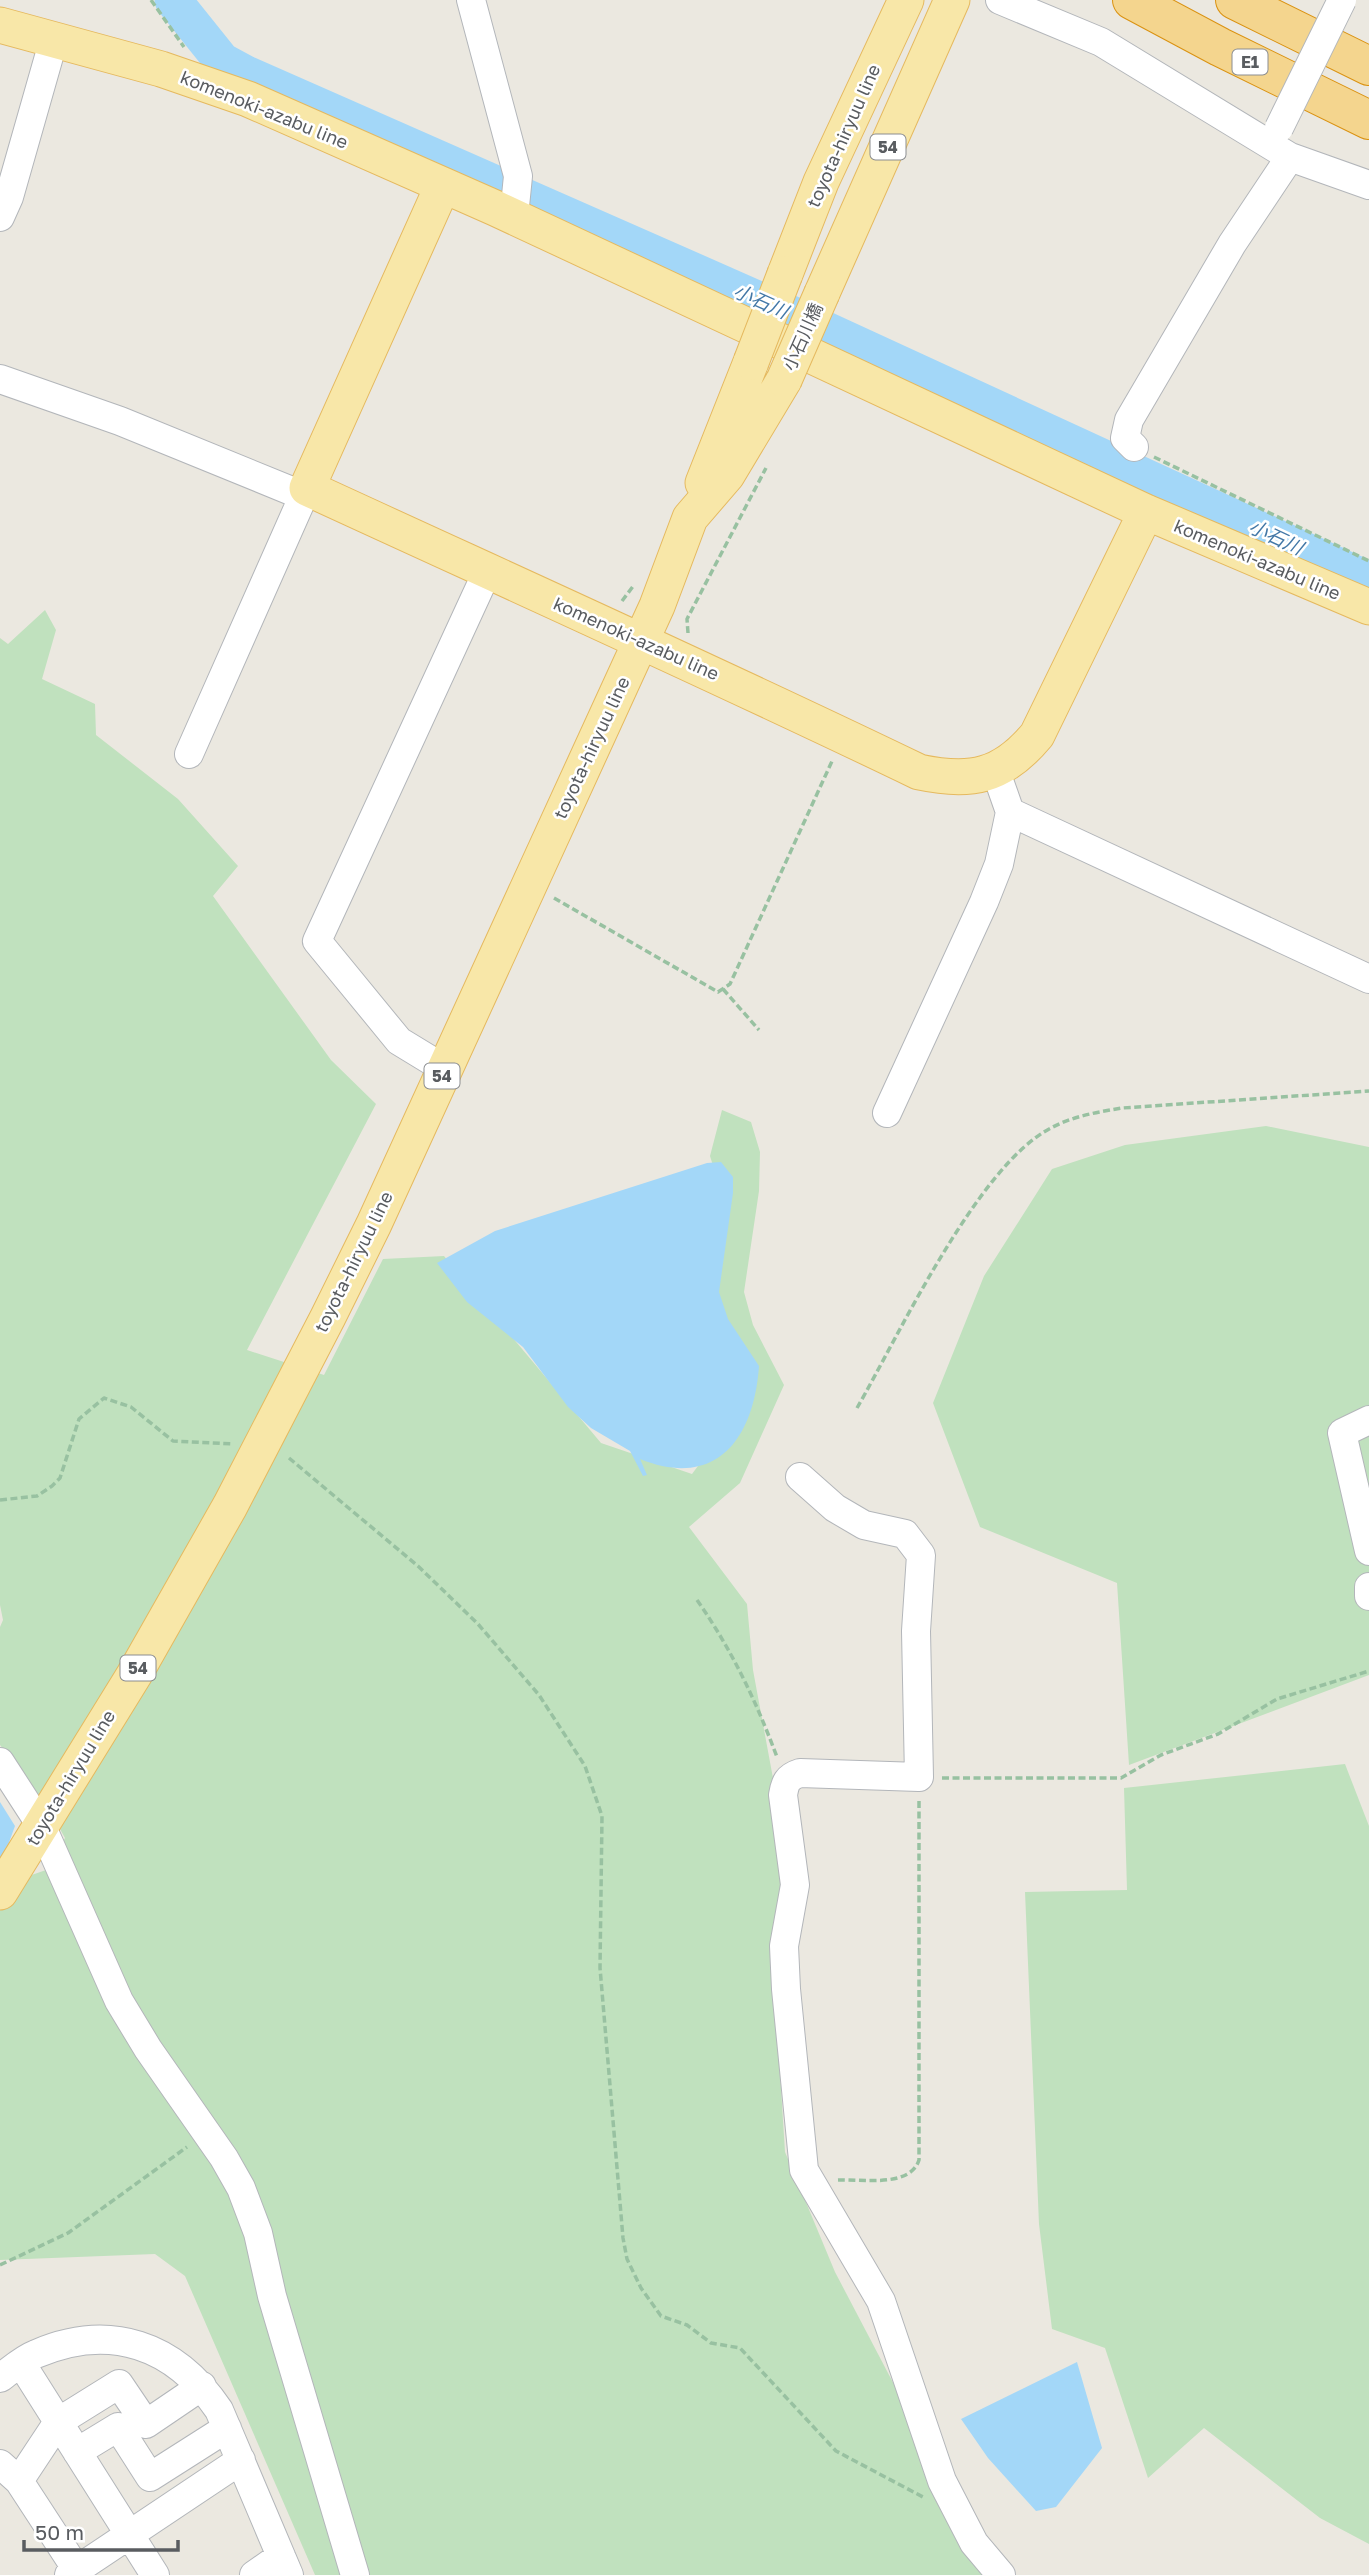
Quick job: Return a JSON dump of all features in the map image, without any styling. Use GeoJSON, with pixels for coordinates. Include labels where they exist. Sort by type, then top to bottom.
{"type":"FeatureCollection","features":[{"type":"Feature","properties":{"kind":"highway","name":"E1"},"geometry":{"type":"LineString","coordinates":[[1132,0],[1220,47],[1369,120]]}},
{"type":"Feature","properties":{"kind":"highway"},"geometry":{"type":"LineString","coordinates":[[1235,0],[1369,66]]}},
{"type":"Feature","properties":{"kind":"main road","name":"toyota-hiryuu line"},"geometry":{"type":"LineString","coordinates":[[0,1892],[134,1675],[230,1506],[374,1224],[657,606],[821,182],[906,0]]}},
{"type":"Feature","properties":{"kind":"main road","name":"小石川橋"},"geometry":{"type":"LineString","coordinates":[[784,380],[952,0]]}},
{"type":"Feature","properties":{"kind":"main road","name":"komenoki-azabu line"},"geometry":{"type":"LineString","coordinates":[[0,25],[172,72],[248,99],[443,186],[515,212],[1146,512],[1369,607]]}},
{"type":"Feature","properties":{"kind":"main road"},"geometry":{"type":"LineString","coordinates":[[307,488],[443,186]]}},
{"type":"Feature","properties":{"kind":"main road","name":"toyota-hiryuu line"},"geometry":{"type":"LineString","coordinates":[[690,518],[727,475],[784,380]]}},
{"type":"Feature","properties":{"kind":"main road","name":"komenoki-azabu line"},"geometry":{"type":"LineString","coordinates":[[307,488],[487,572],[642,640],[919,772],[952,779],[996,772],[1019,756],[1037,735],[1146,512]]}},
{"type":"Feature","properties":{"kind":"street"},"geometry":{"type":"LineString","coordinates":[[471,0],[518,176],[515,212]]}},
{"type":"Feature","properties":{"kind":"street"},"geometry":{"type":"LineString","coordinates":[[1000,0],[1101,42],[1279,143],[1369,185]]}},
{"type":"Feature","properties":{"kind":"street"},"geometry":{"type":"LineString","coordinates":[[1134,447],[1125,438],[1129,421],[1232,244],[1342,0]]}},
{"type":"Feature","properties":{"kind":"street"},"geometry":{"type":"LineString","coordinates":[[0,217],[9,197],[54,39]]}},
{"type":"Feature","properties":{"kind":"street"},"geometry":{"type":"LineString","coordinates":[[0,379],[120,421],[294,492],[307,488]]}},
{"type":"Feature","properties":{"kind":"street"},"geometry":{"type":"LineString","coordinates":[[189,754],[307,488]]}},
{"type":"Feature","properties":{"kind":"street"},"geometry":{"type":"LineString","coordinates":[[445,1069],[399,1041],[317,941],[487,572]]}},
{"type":"Feature","properties":{"kind":"street"},"geometry":{"type":"LineString","coordinates":[[887,1113],[999,864],[1010,812],[996,772]]}},
{"type":"Feature","properties":{"kind":"street"},"geometry":{"type":"LineString","coordinates":[[1010,812],[1369,979]]}},
{"type":"Feature","properties":{"kind":"street"},"geometry":{"type":"LineString","coordinates":[[1369,1420],[1342,1433],[1369,1551]]}},
{"type":"Feature","properties":{"kind":"street"},"geometry":{"type":"LineString","coordinates":[[800,1477],[835,1508],[864,1525],[905,1534],[920,1555],[916,1631],[919,1777],[800,1773],[788,1780],[783,1795],[795,1885],[784,1947],[786,1989],[803,2134],[803,2162],[813,2187],[881,2301],[942,2481],[974,2543],[1001,2575]]}},
{"type":"Feature","properties":{"kind":"street"},"geometry":{"type":"LineString","coordinates":[[1369,1587],[1369,1596]]}},
{"type":"Feature","properties":{"kind":"street"},"geometry":{"type":"LineString","coordinates":[[0,1762],[42,1827],[119,2001],[224,2158],[241,2188],[258,2233],[272,2296],[355,2575]]}},
{"type":"Feature","properties":{"kind":"street"},"geometry":{"type":"LineString","coordinates":[[155,2575],[58,2422],[11,2370],[33,2354],[70,2342],[123,2342],[153,2349],[173,2360],[202,2386],[219,2410],[285,2566],[254,2575]]}},
{"type":"Feature","properties":{"kind":"street"},"geometry":{"type":"LineString","coordinates":[[202,2386],[146,2424],[119,2384],[58,2422],[9,2473],[73,2572],[131,2536],[241,2460]]}},
{"type":"Feature","properties":{"kind":"street"},"geometry":{"type":"LineString","coordinates":[[77,2452],[118,2427],[150,2477],[227,2428]]}},
{"type":"Feature","properties":{"kind":"path"},"geometry":{"type":"LineString","coordinates":[[151,0],[186,51],[172,72]]}},
{"type":"Feature","properties":{"kind":"path"},"geometry":{"type":"LineString","coordinates":[[1134,447],[1369,561]]}},
{"type":"Feature","properties":{"kind":"path"},"geometry":{"type":"LineString","coordinates":[[676,656],[688,632],[687,619],[767,464]]}},
{"type":"Feature","properties":{"kind":"path"},"geometry":{"type":"LineString","coordinates":[[528,884],[603,923],[718,992],[730,984],[837,749],[848,737]]}},
{"type":"Feature","properties":{"kind":"path"},"geometry":{"type":"LineString","coordinates":[[723,989],[759,1030]]}},
{"type":"Feature","properties":{"kind":"path"},"geometry":{"type":"LineString","coordinates":[[857,1408],[963,1222],[996,1178],[1029,1143],[1050,1128],[1088,1113],[1122,1108],[1369,1091]]}},
{"type":"Feature","properties":{"kind":"path"},"geometry":{"type":"LineString","coordinates":[[0,1500],[37,1496],[52,1486],[60,1478],[79,1419],[104,1398],[131,1407],[173,1441],[242,1445]]}},
{"type":"Feature","properties":{"kind":"path"},"geometry":{"type":"LineString","coordinates":[[289,1458],[419,1567],[478,1624],[539,1695],[584,1766],[602,1816],[600,1968],[623,2238],[627,2259],[641,2288],[662,2316],[687,2325],[711,2343],[740,2348],[836,2451],[914,2493],[957,2511]]}},
{"type":"Feature","properties":{"kind":"path"},"geometry":{"type":"LineString","coordinates":[[697,1600],[718,1630],[752,1692],[788,1780]]}},
{"type":"Feature","properties":{"kind":"path"},"geometry":{"type":"LineString","coordinates":[[813,2187],[831,2180],[905,2178],[916,2169],[919,2160],[919,1777],[1121,1778],[1161,1755],[1218,1734],[1277,1699],[1369,1671]]}},
{"type":"Feature","properties":{"kind":"path"},"geometry":{"type":"LineString","coordinates":[[0,2265],[68,2233],[206,2134]]}},
{"type":"Feature","properties":{"kind":"green space"},"geometry":{"type":"Polygon","coordinates":[[[45,610],[56,630],[42,679],[95,704],[96,735],[178,799],[238,866],[213,896],[331,1060],[376,1104],[247,1350],[324,1375],[383,1259],[444,1256],[601,1443],[692,1474],[730,1423],[722,1337],[705,1236],[720,1188],[710,1156],[722,1110],[751,1122],[760,1152],[759,1191],[744,1292],[753,1325],[784,1385],[740,1483],[689,1527],[747,1604],[753,1670],[792,1881],[772,1945],[785,2152],[835,2272],[994,2575],[315,2575],[185,2276],[155,2254],[0,2260],[0,1886],[46,1870],[65,1838],[46,1804],[0,1745],[0,1627],[3,1620],[0,1605],[0,638],[8,644],[45,610]]]}},
{"type":"Feature","properties":{"kind":"green space"},"geometry":{"type":"Polygon","coordinates":[[[1266,1126],[1369,1147],[1369,1675],[1129,1765],[1117,1583],[980,1527],[933,1403],[984,1276],[1052,1169],[1125,1145],[1266,1126]]]}},
{"type":"Feature","properties":{"kind":"green space"},"geometry":{"type":"Polygon","coordinates":[[[1345,1764],[1369,1826],[1369,2544],[1320,2518],[1204,2428],[1148,2478],[1105,2348],[1052,2329],[1039,2224],[1025,1892],[1127,1890],[1124,1788],[1345,1764]]]}},
{"type":"Feature","properties":{"kind":"water"},"geometry":{"type":"Polygon","coordinates":[[[721,1162],[733,1177],[733,1193],[719,1292],[728,1319],[759,1366],[756,1392],[739,1435],[726,1451],[710,1462],[690,1468],[667,1467],[640,1459],[647,1475],[643,1476],[630,1451],[591,1428],[568,1407],[523,1347],[467,1302],[437,1263],[495,1231],[707,1163],[721,1162]]]}},
{"type":"Feature","properties":{"kind":"water"},"geometry":{"type":"Polygon","coordinates":[[[0,1802],[15,1826],[4,1856],[0,1859],[0,1802]]]}},
{"type":"Feature","properties":{"kind":"water"},"geometry":{"type":"Polygon","coordinates":[[[1077,2362],[1102,2448],[1056,2507],[1036,2511],[988,2458],[961,2419],[1077,2362]]]}},
{"type":"Feature","properties":{"kind":"waterway","name":"小石川"},"geometry":{"type":"LineString","coordinates":[[173,0],[222,61],[246,74],[791,314],[1369,580]]}}]}
